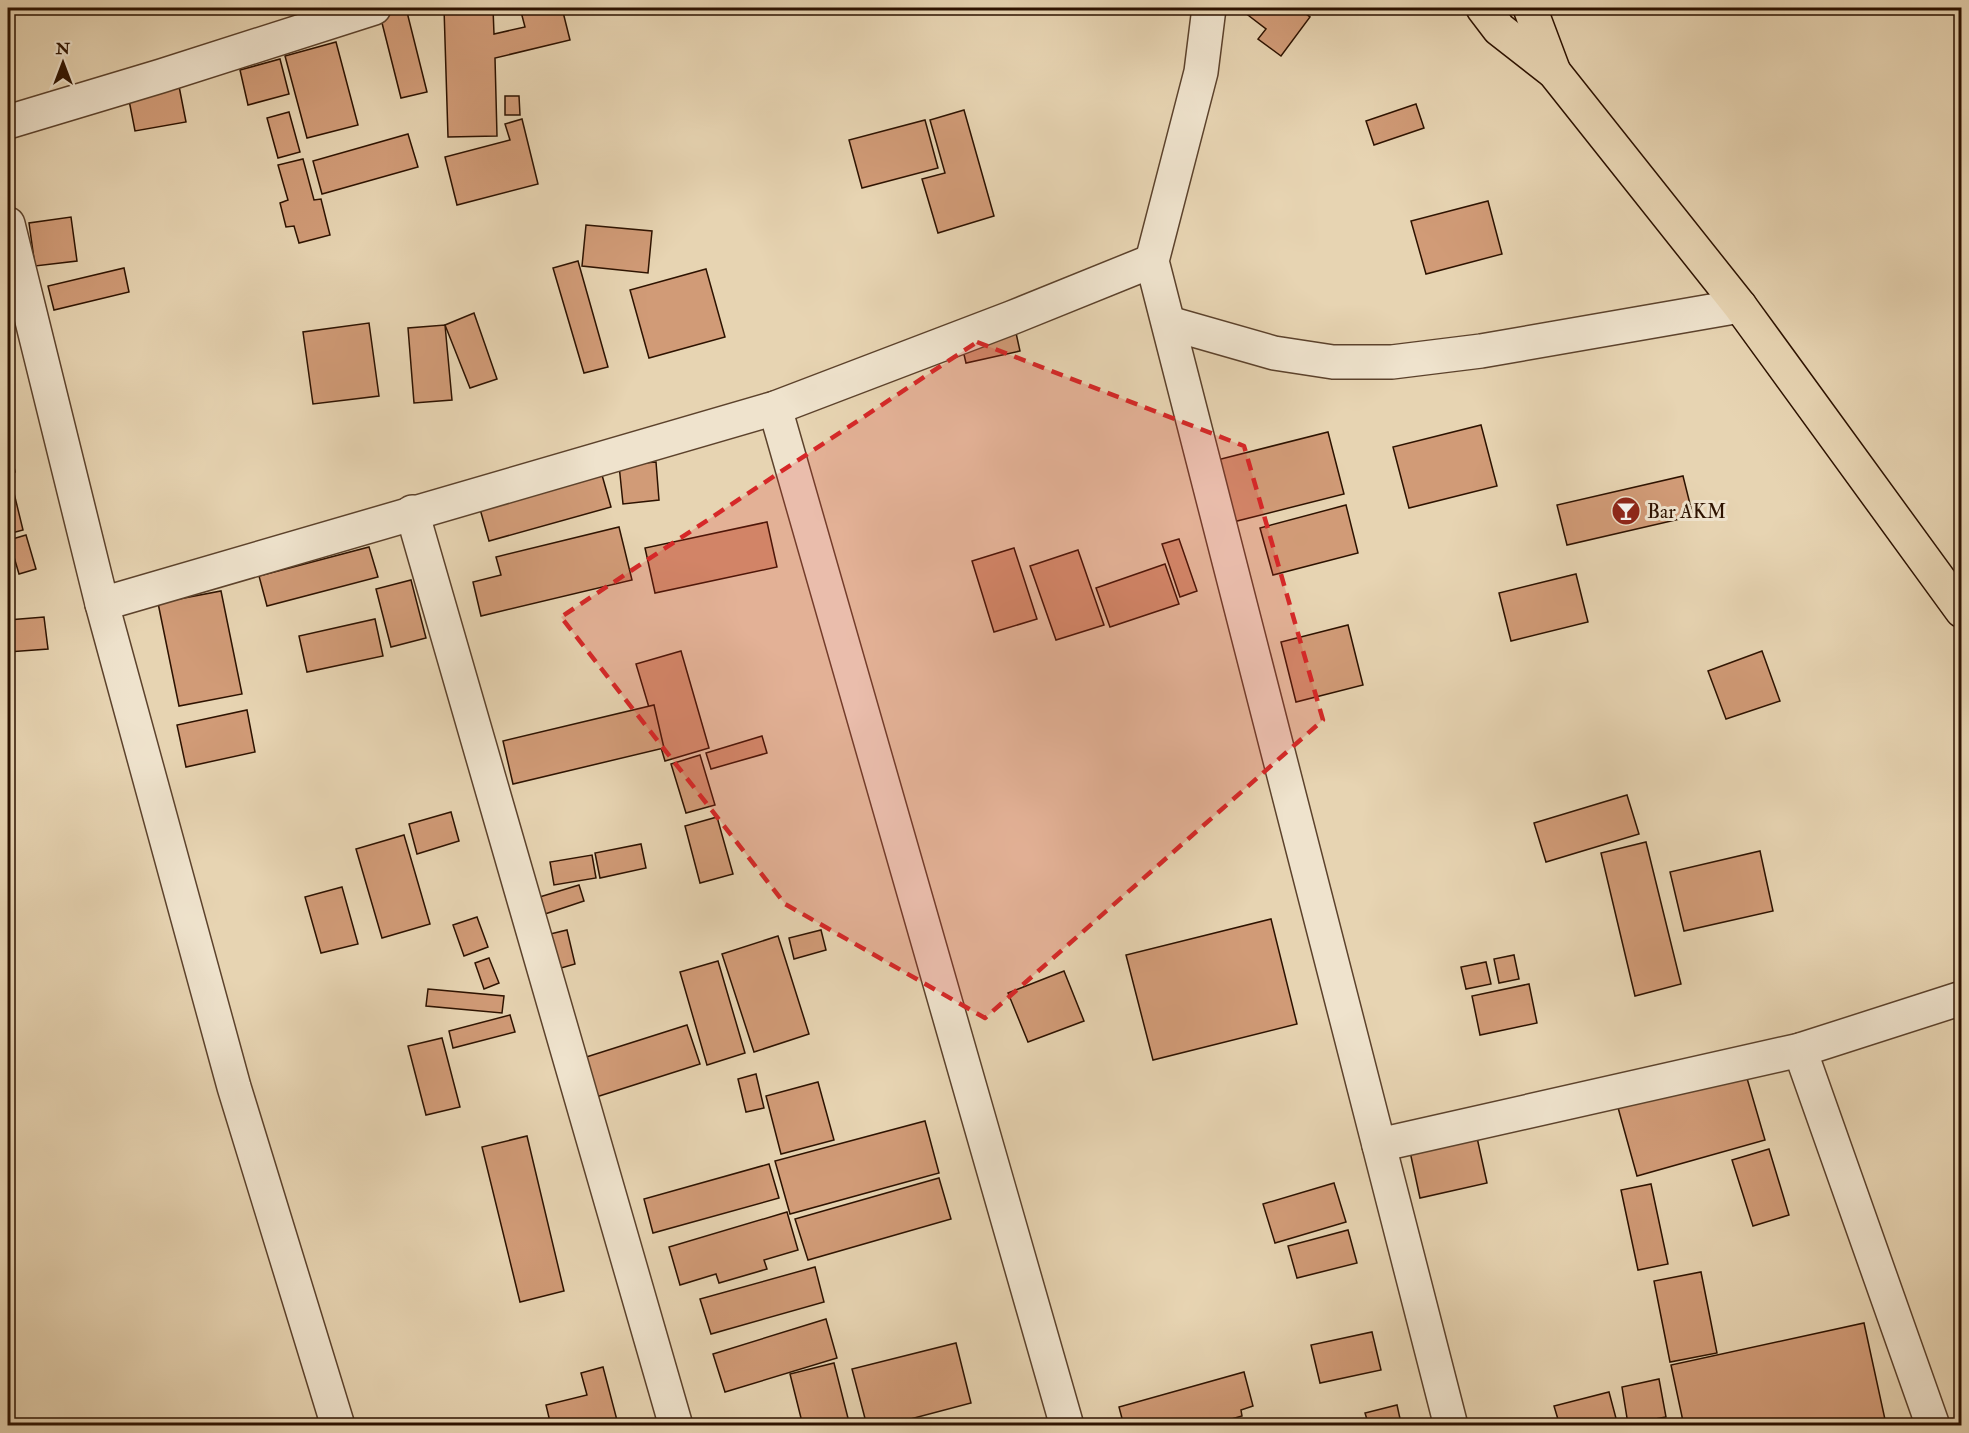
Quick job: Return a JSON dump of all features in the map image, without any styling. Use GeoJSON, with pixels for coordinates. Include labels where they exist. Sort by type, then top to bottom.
{"type":"FeatureCollection","features":[{"type":"Feature","properties":{"kind":"main road"},"geometry":{"type":"LineString","coordinates":[[1483,8],[1499,29],[1554,72],[1740,306],[1962,611]]}},
{"type":"Feature","properties":{"kind":"main road"},"geometry":{"type":"LineString","coordinates":[[1530,8],[1554,72]]}},
{"type":"Feature","properties":{"kind":"street"},"geometry":{"type":"LineString","coordinates":[[8,122],[375,8]]}},
{"type":"Feature","properties":{"kind":"street"},"geometry":{"type":"LineString","coordinates":[[1209,8],[1201,72],[1152,261],[1451,1425]]}},
{"type":"Feature","properties":{"kind":"street"},"geometry":{"type":"LineString","coordinates":[[8,224],[102,604],[234,1087],[338,1425]]}},
{"type":"Feature","properties":{"kind":"street"},"geometry":{"type":"LineString","coordinates":[[102,604],[775,408],[1011,318],[1152,261]]}},
{"type":"Feature","properties":{"kind":"street"},"geometry":{"type":"LineString","coordinates":[[1169,322],[1274,354],[1334,362],[1392,362],[1481,351],[1740,306]]}},
{"type":"Feature","properties":{"kind":"street"},"geometry":{"type":"LineString","coordinates":[[775,408],[1067,1425]]}},
{"type":"Feature","properties":{"kind":"street"},"geometry":{"type":"LineString","coordinates":[[412,512],[676,1425]]}},
{"type":"Feature","properties":{"kind":"street"},"geometry":{"type":"LineString","coordinates":[[1379,1144],[1800,1050],[1962,998]]}},
{"type":"Feature","properties":{"kind":"street"},"geometry":{"type":"LineString","coordinates":[[1800,1050],[1933,1425]]}},
{"type":"Feature","properties":{"kind":"highlighted area"},"geometry":{"type":"Polygon","coordinates":[[[977,342],[1244,446],[1323,720],[985,1018],[785,904],[561,617],[977,342]]]}},
{"type":"Feature","properties":{"kind":"building"},"geometry":{"type":"Polygon","coordinates":[[[406,8],[427,92],[401,98],[379,11],[406,8]]]}},
{"type":"Feature","properties":{"kind":"building"},"geometry":{"type":"Polygon","coordinates":[[[444,8],[493,8],[494,34],[525,27],[520,8],[562,8],[570,40],[495,58],[497,136],[448,137],[444,8]]]}},
{"type":"Feature","properties":{"kind":"building"},"geometry":{"type":"Polygon","coordinates":[[[1298,8],[1310,17],[1281,56],[1258,39],[1266,29],[1240,9],[1298,8]]]}},
{"type":"Feature","properties":{"kind":"building"},"geometry":{"type":"Polygon","coordinates":[[[336,42],[358,125],[307,138],[285,56],[336,42]]]}},
{"type":"Feature","properties":{"kind":"building"},"geometry":{"type":"Polygon","coordinates":[[[280,59],[289,94],[248,105],[240,70],[280,59]]]}},
{"type":"Feature","properties":{"kind":"building"},"geometry":{"type":"Polygon","coordinates":[[[178,81],[186,122],[135,131],[127,90],[178,81]]]}},
{"type":"Feature","properties":{"kind":"building"},"geometry":{"type":"Polygon","coordinates":[[[505,96],[519,96],[520,115],[505,115],[505,96]]]}},
{"type":"Feature","properties":{"kind":"building"},"geometry":{"type":"Polygon","coordinates":[[[1416,104],[1424,128],[1374,145],[1366,121],[1416,104]]]}},
{"type":"Feature","properties":{"kind":"building"},"geometry":{"type":"Polygon","coordinates":[[[964,110],[994,216],[938,233],[922,179],[945,173],[930,120],[964,110]]]}},
{"type":"Feature","properties":{"kind":"building"},"geometry":{"type":"Polygon","coordinates":[[[289,112],[300,152],[278,158],[267,118],[289,112]]]}},
{"type":"Feature","properties":{"kind":"building"},"geometry":{"type":"Polygon","coordinates":[[[522,119],[538,184],[457,205],[445,157],[510,140],[505,124],[522,119]]]}},
{"type":"Feature","properties":{"kind":"building"},"geometry":{"type":"Polygon","coordinates":[[[925,120],[938,168],[862,188],[849,140],[925,120]]]}},
{"type":"Feature","properties":{"kind":"building"},"geometry":{"type":"Polygon","coordinates":[[[408,134],[418,167],[322,194],[313,161],[408,134]]]}},
{"type":"Feature","properties":{"kind":"building"},"geometry":{"type":"Polygon","coordinates":[[[303,159],[314,200],[321,199],[330,235],[299,243],[294,226],[286,227],[280,203],[288,200],[278,165],[303,159]]]}},
{"type":"Feature","properties":{"kind":"building"},"geometry":{"type":"Polygon","coordinates":[[[1488,201],[1502,254],[1426,274],[1411,221],[1488,201]]]}},
{"type":"Feature","properties":{"kind":"building"},"geometry":{"type":"Polygon","coordinates":[[[71,217],[77,261],[35,266],[29,223],[71,217]]]}},
{"type":"Feature","properties":{"kind":"building"},"geometry":{"type":"Polygon","coordinates":[[[586,225],[652,231],[648,273],[582,266],[586,225]]]}},
{"type":"Feature","properties":{"kind":"building"},"geometry":{"type":"Polygon","coordinates":[[[578,261],[608,367],[584,373],[553,268],[578,261]]]}},
{"type":"Feature","properties":{"kind":"building"},"geometry":{"type":"Polygon","coordinates":[[[124,268],[129,292],[54,310],[48,286],[124,268]]]}},
{"type":"Feature","properties":{"kind":"building"},"geometry":{"type":"Polygon","coordinates":[[[706,269],[725,337],[649,358],[630,290],[706,269]]]}},
{"type":"Feature","properties":{"kind":"building"},"geometry":{"type":"Polygon","coordinates":[[[474,313],[497,379],[470,388],[445,325],[474,313]]]}},
{"type":"Feature","properties":{"kind":"building"},"geometry":{"type":"Polygon","coordinates":[[[369,323],[379,396],[313,404],[303,332],[369,323]]]}},
{"type":"Feature","properties":{"kind":"building"},"geometry":{"type":"Polygon","coordinates":[[[445,325],[452,400],[414,403],[408,328],[445,325]]]}},
{"type":"Feature","properties":{"kind":"building"},"geometry":{"type":"Polygon","coordinates":[[[1016,333],[1020,351],[966,363],[962,346],[1016,333]]]}},
{"type":"Feature","properties":{"kind":"building"},"geometry":{"type":"Polygon","coordinates":[[[1481,425],[1497,486],[1409,508],[1393,447],[1481,425]]]}},
{"type":"Feature","properties":{"kind":"building"},"geometry":{"type":"Polygon","coordinates":[[[1328,432],[1344,494],[1233,522],[1217,460],[1328,432]]]}},
{"type":"Feature","properties":{"kind":"building"},"geometry":{"type":"Polygon","coordinates":[[[8,437],[15,472],[8,474],[8,437]]]}},
{"type":"Feature","properties":{"kind":"building"},"geometry":{"type":"Polygon","coordinates":[[[656,462],[659,500],[623,504],[619,465],[656,462]]]}},
{"type":"Feature","properties":{"kind":"building"},"geometry":{"type":"Polygon","coordinates":[[[602,475],[611,507],[489,541],[480,509],[602,475]]]}},
{"type":"Feature","properties":{"kind":"building"},"geometry":{"type":"Polygon","coordinates":[[[1683,476],[1693,516],[1567,545],[1557,505],[1683,476]]]}},
{"type":"Feature","properties":{"kind":"building"},"geometry":{"type":"Polygon","coordinates":[[[13,489],[23,530],[8,534],[8,490],[13,489]]]}},
{"type":"Feature","properties":{"kind":"building"},"geometry":{"type":"Polygon","coordinates":[[[1346,505],[1358,553],[1273,575],[1260,528],[1346,505]]]}},
{"type":"Feature","properties":{"kind":"building"},"geometry":{"type":"Polygon","coordinates":[[[767,522],[777,567],[655,593],[645,548],[767,522]]]}},
{"type":"Feature","properties":{"kind":"building"},"geometry":{"type":"Polygon","coordinates":[[[619,527],[632,580],[481,616],[473,582],[501,575],[496,557],[619,527]]]}},
{"type":"Feature","properties":{"kind":"building"},"geometry":{"type":"Polygon","coordinates":[[[26,535],[36,569],[19,574],[9,540],[26,535]]]}},
{"type":"Feature","properties":{"kind":"building"},"geometry":{"type":"Polygon","coordinates":[[[1179,539],[1197,591],[1180,597],[1162,544],[1179,539]]]}},
{"type":"Feature","properties":{"kind":"building"},"geometry":{"type":"Polygon","coordinates":[[[369,547],[378,577],[267,606],[259,576],[369,547]]]}},
{"type":"Feature","properties":{"kind":"building"},"geometry":{"type":"Polygon","coordinates":[[[1014,548],[1037,619],[994,632],[972,561],[1014,548]]]}},
{"type":"Feature","properties":{"kind":"building"},"geometry":{"type":"Polygon","coordinates":[[[1078,550],[1104,625],[1056,640],[1030,566],[1078,550]]]}},
{"type":"Feature","properties":{"kind":"building"},"geometry":{"type":"Polygon","coordinates":[[[1165,564],[1179,604],[1110,627],[1096,588],[1165,564]]]}},
{"type":"Feature","properties":{"kind":"building"},"geometry":{"type":"Polygon","coordinates":[[[1576,574],[1588,622],[1511,641],[1499,593],[1576,574]]]}},
{"type":"Feature","properties":{"kind":"building"},"geometry":{"type":"Polygon","coordinates":[[[411,580],[426,638],[391,647],[376,589],[411,580]]]}},
{"type":"Feature","properties":{"kind":"building"},"geometry":{"type":"Polygon","coordinates":[[[221,591],[242,694],[179,706],[158,603],[221,591]]]}},
{"type":"Feature","properties":{"kind":"building"},"geometry":{"type":"Polygon","coordinates":[[[44,617],[48,649],[8,652],[8,620],[44,617]]]}},
{"type":"Feature","properties":{"kind":"building"},"geometry":{"type":"Polygon","coordinates":[[[375,619],[383,656],[307,672],[299,636],[375,619]]]}},
{"type":"Feature","properties":{"kind":"building"},"geometry":{"type":"Polygon","coordinates":[[[1348,625],[1363,685],[1296,702],[1281,642],[1348,625]]]}},
{"type":"Feature","properties":{"kind":"building"},"geometry":{"type":"Polygon","coordinates":[[[681,651],[709,748],[665,761],[636,664],[681,651]]]}},
{"type":"Feature","properties":{"kind":"building"},"geometry":{"type":"Polygon","coordinates":[[[1762,651],[1780,701],[1726,719],[1708,671],[1762,651]]]}},
{"type":"Feature","properties":{"kind":"building"},"geometry":{"type":"Polygon","coordinates":[[[654,705],[664,748],[513,784],[503,741],[654,705]]]}},
{"type":"Feature","properties":{"kind":"building"},"geometry":{"type":"Polygon","coordinates":[[[247,710],[255,752],[186,767],[177,725],[247,710]]]}},
{"type":"Feature","properties":{"kind":"building"},"geometry":{"type":"Polygon","coordinates":[[[762,736],[767,753],[711,769],[706,753],[762,736]]]}},
{"type":"Feature","properties":{"kind":"building"},"geometry":{"type":"Polygon","coordinates":[[[700,755],[715,805],[686,813],[671,764],[700,755]]]}},
{"type":"Feature","properties":{"kind":"building"},"geometry":{"type":"Polygon","coordinates":[[[1627,795],[1639,834],[1546,862],[1534,823],[1627,795]]]}},
{"type":"Feature","properties":{"kind":"building"},"geometry":{"type":"Polygon","coordinates":[[[451,812],[459,841],[417,854],[409,824],[451,812]]]}},
{"type":"Feature","properties":{"kind":"building"},"geometry":{"type":"Polygon","coordinates":[[[717,817],[733,874],[700,883],[685,826],[717,817]]]}},
{"type":"Feature","properties":{"kind":"building"},"geometry":{"type":"Polygon","coordinates":[[[404,835],[430,924],[382,938],[356,849],[404,835]]]}},
{"type":"Feature","properties":{"kind":"building"},"geometry":{"type":"Polygon","coordinates":[[[1646,842],[1681,984],[1635,996],[1601,853],[1646,842]]]}},
{"type":"Feature","properties":{"kind":"building"},"geometry":{"type":"Polygon","coordinates":[[[641,844],[646,868],[600,878],[595,853],[641,844]]]}},
{"type":"Feature","properties":{"kind":"building"},"geometry":{"type":"Polygon","coordinates":[[[1760,851],[1773,911],[1684,931],[1670,872],[1760,851]]]}},
{"type":"Feature","properties":{"kind":"building"},"geometry":{"type":"Polygon","coordinates":[[[592,855],[596,878],[554,885],[550,862],[592,855]]]}},
{"type":"Feature","properties":{"kind":"building"},"geometry":{"type":"Polygon","coordinates":[[[579,885],[584,901],[539,916],[533,899],[579,885]]]}},
{"type":"Feature","properties":{"kind":"building"},"geometry":{"type":"Polygon","coordinates":[[[342,887],[358,944],[321,953],[305,897],[342,887]]]}},
{"type":"Feature","properties":{"kind":"building"},"geometry":{"type":"Polygon","coordinates":[[[477,917],[488,947],[464,956],[453,925],[477,917]]]}},
{"type":"Feature","properties":{"kind":"building"},"geometry":{"type":"Polygon","coordinates":[[[1271,919],[1297,1024],[1153,1060],[1126,955],[1271,919]]]}},
{"type":"Feature","properties":{"kind":"building"},"geometry":{"type":"Polygon","coordinates":[[[567,930],[575,964],[554,970],[546,935],[567,930]]]}},
{"type":"Feature","properties":{"kind":"building"},"geometry":{"type":"Polygon","coordinates":[[[821,930],[826,950],[794,959],[789,938],[821,930]]]}},
{"type":"Feature","properties":{"kind":"building"},"geometry":{"type":"Polygon","coordinates":[[[778,936],[809,1034],[754,1052],[722,954],[778,936]]]}},
{"type":"Feature","properties":{"kind":"building"},"geometry":{"type":"Polygon","coordinates":[[[1514,955],[1519,979],[1499,983],[1494,959],[1514,955]]]}},
{"type":"Feature","properties":{"kind":"building"},"geometry":{"type":"Polygon","coordinates":[[[489,958],[499,983],[484,989],[475,963],[489,958]]]}},
{"type":"Feature","properties":{"kind":"building"},"geometry":{"type":"Polygon","coordinates":[[[718,961],[745,1053],[707,1065],[680,972],[718,961]]]}},
{"type":"Feature","properties":{"kind":"building"},"geometry":{"type":"Polygon","coordinates":[[[1486,962],[1491,984],[1466,989],[1461,967],[1486,962]]]}},
{"type":"Feature","properties":{"kind":"building"},"geometry":{"type":"Polygon","coordinates":[[[1064,971],[1084,1021],[1028,1042],[1008,993],[1064,971]]]}},
{"type":"Feature","properties":{"kind":"building"},"geometry":{"type":"Polygon","coordinates":[[[1529,984],[1537,1023],[1480,1035],[1472,996],[1529,984]]]}},
{"type":"Feature","properties":{"kind":"building"},"geometry":{"type":"Polygon","coordinates":[[[428,989],[504,996],[502,1013],[426,1006],[428,989]]]}},
{"type":"Feature","properties":{"kind":"building"},"geometry":{"type":"Polygon","coordinates":[[[510,1015],[515,1032],[453,1048],[449,1031],[510,1015]]]}},
{"type":"Feature","properties":{"kind":"building"},"geometry":{"type":"Polygon","coordinates":[[[687,1025],[700,1064],[593,1098],[580,1059],[687,1025]]]}},
{"type":"Feature","properties":{"kind":"building"},"geometry":{"type":"Polygon","coordinates":[[[442,1038],[460,1107],[426,1115],[408,1046],[442,1038]]]}},
{"type":"Feature","properties":{"kind":"building"},"geometry":{"type":"Polygon","coordinates":[[[1744,1068],[1765,1140],[1637,1176],[1617,1104],[1744,1068]]]}},
{"type":"Feature","properties":{"kind":"building"},"geometry":{"type":"Polygon","coordinates":[[[756,1074],[764,1108],[746,1112],[738,1079],[756,1074]]]}},
{"type":"Feature","properties":{"kind":"building"},"geometry":{"type":"Polygon","coordinates":[[[818,1082],[834,1140],[781,1154],[766,1096],[818,1082]]]}},
{"type":"Feature","properties":{"kind":"building"},"geometry":{"type":"Polygon","coordinates":[[[925,1121],[939,1173],[790,1214],[775,1161],[925,1121]]]}},
{"type":"Feature","properties":{"kind":"building"},"geometry":{"type":"Polygon","coordinates":[[[1476,1133],[1487,1183],[1420,1198],[1409,1147],[1476,1133]]]}},
{"type":"Feature","properties":{"kind":"building"},"geometry":{"type":"Polygon","coordinates":[[[527,1136],[564,1291],[520,1302],[482,1147],[527,1136]]]}},
{"type":"Feature","properties":{"kind":"building"},"geometry":{"type":"Polygon","coordinates":[[[1769,1149],[1789,1215],[1753,1226],[1732,1160],[1769,1149]]]}},
{"type":"Feature","properties":{"kind":"building"},"geometry":{"type":"Polygon","coordinates":[[[769,1164],[779,1198],[653,1233],[644,1199],[769,1164]]]}},
{"type":"Feature","properties":{"kind":"building"},"geometry":{"type":"Polygon","coordinates":[[[939,1178],[951,1219],[808,1260],[795,1219],[939,1178]]]}},
{"type":"Feature","properties":{"kind":"building"},"geometry":{"type":"Polygon","coordinates":[[[1334,1183],[1346,1222],[1275,1243],[1263,1204],[1334,1183]]]}},
{"type":"Feature","properties":{"kind":"building"},"geometry":{"type":"Polygon","coordinates":[[[1651,1184],[1668,1264],[1638,1270],[1621,1190],[1651,1184]]]}},
{"type":"Feature","properties":{"kind":"building"},"geometry":{"type":"Polygon","coordinates":[[[787,1212],[798,1250],[764,1260],[767,1269],[719,1283],[716,1274],[680,1285],[669,1247],[787,1212]]]}},
{"type":"Feature","properties":{"kind":"building"},"geometry":{"type":"Polygon","coordinates":[[[1348,1230],[1357,1263],[1297,1278],[1288,1246],[1348,1230]]]}},
{"type":"Feature","properties":{"kind":"building"},"geometry":{"type":"Polygon","coordinates":[[[815,1267],[824,1302],[711,1334],[700,1299],[815,1267]]]}},
{"type":"Feature","properties":{"kind":"building"},"geometry":{"type":"Polygon","coordinates":[[[1701,1272],[1717,1353],[1670,1362],[1654,1281],[1701,1272]]]}},
{"type":"Feature","properties":{"kind":"building"},"geometry":{"type":"Polygon","coordinates":[[[826,1319],[837,1358],[725,1392],[713,1354],[826,1319]]]}},
{"type":"Feature","properties":{"kind":"building"},"geometry":{"type":"Polygon","coordinates":[[[1864,1323],[1886,1424],[1684,1426],[1671,1365],[1864,1323]]]}},
{"type":"Feature","properties":{"kind":"building"},"geometry":{"type":"Polygon","coordinates":[[[1372,1332],[1381,1370],[1320,1383],[1311,1345],[1372,1332]]]}},
{"type":"Feature","properties":{"kind":"building"},"geometry":{"type":"Polygon","coordinates":[[[956,1343],[971,1403],[884,1426],[867,1426],[852,1369],[956,1343]]]}},
{"type":"Feature","properties":{"kind":"building"},"geometry":{"type":"Polygon","coordinates":[[[834,1363],[850,1426],[803,1426],[790,1374],[834,1363]]]}},
{"type":"Feature","properties":{"kind":"building"},"geometry":{"type":"Polygon","coordinates":[[[603,1367],[618,1424],[551,1426],[546,1405],[587,1395],[581,1373],[603,1367]]]}},
{"type":"Feature","properties":{"kind":"building"},"geometry":{"type":"Polygon","coordinates":[[[1244,1372],[1253,1406],[1241,1410],[1242,1416],[1207,1426],[1205,1419],[1182,1426],[1124,1426],[1119,1407],[1244,1372]]]}},
{"type":"Feature","properties":{"kind":"building"},"geometry":{"type":"Polygon","coordinates":[[[1659,1379],[1666,1417],[1628,1424],[1622,1387],[1659,1379]]]}},
{"type":"Feature","properties":{"kind":"building"},"geometry":{"type":"Polygon","coordinates":[[[1609,1392],[1617,1422],[1604,1426],[1560,1426],[1554,1406],[1609,1392]]]}},
{"type":"Feature","properties":{"kind":"building"},"geometry":{"type":"Polygon","coordinates":[[[1397,1405],[1401,1423],[1369,1426],[1365,1413],[1397,1405]]]}},
{"type":"Feature","properties":{"kind":"place","name":"Bar AKM"},"geometry":{"type":"Point","coordinates":[1626,511]}}]}
